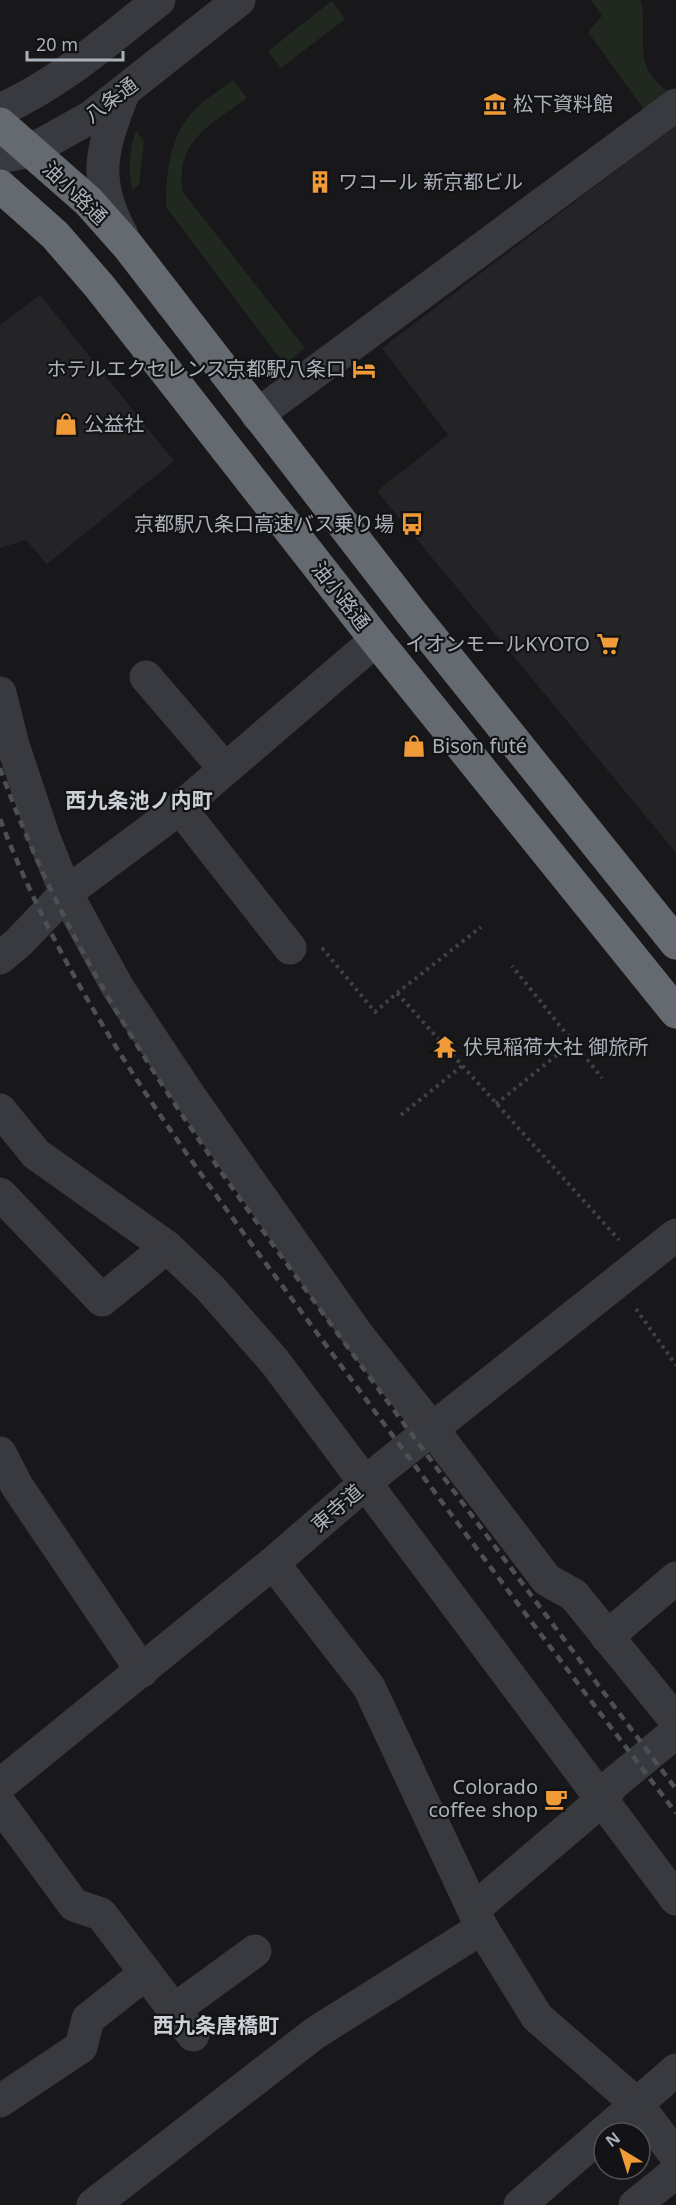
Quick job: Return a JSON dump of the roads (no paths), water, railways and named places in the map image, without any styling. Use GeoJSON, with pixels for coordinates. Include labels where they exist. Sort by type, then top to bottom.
{"type":"FeatureCollection","features":[{"type":"Feature","properties":{"kind":"highway","name":"油小路通"},"geometry":{"type":"LineString","coordinates":[[0,124],[15,154],[88,201],[128,246],[410,611],[676,942]]}},
{"type":"Feature","properties":{"kind":"highway","name":"油小路通"},"geometry":{"type":"LineString","coordinates":[[0,186],[55,235],[95,282],[376,640],[676,1011]]}},
{"type":"Feature","properties":{"kind":"street"},"geometry":{"type":"LineString","coordinates":[[0,110],[21,101],[55,81],[159,0]]}},
{"type":"Feature","properties":{"kind":"street","name":"八条通"},"geometry":{"type":"LineString","coordinates":[[15,154],[91,117],[238,0]]}},
{"type":"Feature","properties":{"kind":"street"},"geometry":{"type":"LineString","coordinates":[[124,91],[109,129],[103,156],[103,188],[109,212],[128,246]]}},
{"type":"Feature","properties":{"kind":"street"},"geometry":{"type":"LineString","coordinates":[[257,415],[676,105]]}},
{"type":"Feature","properties":{"kind":"street"},"geometry":{"type":"LineString","coordinates":[[0,958],[19,942],[66,893],[180,808],[376,640]]}},
{"type":"Feature","properties":{"kind":"street"},"geometry":{"type":"LineString","coordinates":[[146,677],[225,769]]}},
{"type":"Feature","properties":{"kind":"street"},"geometry":{"type":"LineString","coordinates":[[0,693],[13,745],[44,838],[66,893],[118,988],[191,1098],[357,1335],[433,1430],[547,1580],[574,1595],[676,1721]]}},
{"type":"Feature","properties":{"kind":"street"},"geometry":{"type":"LineString","coordinates":[[180,808],[290,948]]}},
{"type":"Feature","properties":{"kind":"street"},"geometry":{"type":"LineString","coordinates":[[0,1110],[36,1154],[167,1246],[210,1288],[275,1362],[676,1899]]}},
{"type":"Feature","properties":{"kind":"street"},"geometry":{"type":"LineString","coordinates":[[0,1194],[102,1300],[167,1246]]}},
{"type":"Feature","properties":{"kind":"street","name":"東寺道"},"geometry":{"type":"LineString","coordinates":[[0,1785],[273,1563],[365,1484],[676,1235]]}},
{"type":"Feature","properties":{"kind":"street"},"geometry":{"type":"LineString","coordinates":[[0,1453],[17,1486],[142,1671]]}},
{"type":"Feature","properties":{"kind":"street"},"geometry":{"type":"LineString","coordinates":[[273,1563],[369,1687],[478,1918],[537,2017],[637,2104],[676,2156]]}},
{"type":"Feature","properties":{"kind":"street"},"geometry":{"type":"LineString","coordinates":[[607,1636],[676,1578]]}},
{"type":"Feature","properties":{"kind":"street"},"geometry":{"type":"LineString","coordinates":[[93,2205],[315,2033],[478,1918],[602,1800],[613,1784],[676,1732]]}},
{"type":"Feature","properties":{"kind":"street"},"geometry":{"type":"LineString","coordinates":[[0,1804],[74,1905],[101,1914],[184,2022],[255,1951]]}},
{"type":"Feature","properties":{"kind":"street"},"geometry":{"type":"LineString","coordinates":[[0,2101],[81,2047],[88,2019],[146,1973]]}},
{"type":"Feature","properties":{"kind":"street"},"geometry":{"type":"LineString","coordinates":[[520,2205],[676,2070]]}},
{"type":"Feature","properties":{"kind":"street"},"geometry":{"type":"LineString","coordinates":[[635,2205],[676,2172]]}},
{"type":"Feature","properties":{"kind":"railway"},"geometry":{"type":"LineString","coordinates":[[0,768],[30,844],[64,917],[145,1058],[189,1125],[282,1258],[676,1789]]}},
{"type":"Feature","properties":{"kind":"railway"},"geometry":{"type":"LineString","coordinates":[[0,819],[29,887],[61,952],[97,1016],[177,1140],[398,1442],[676,1813]]}},
{"type":"Feature","properties":{"kind":"place","name":"松下資料館"},"geometry":{"type":"Point","coordinates":[495,104]}},
{"type":"Feature","properties":{"kind":"place","name":"ワコール 新京都ビル"},"geometry":{"type":"Point","coordinates":[320,182]}},
{"type":"Feature","properties":{"kind":"place","name":"ホテルエクセレンス京都駅八条口"},"geometry":{"type":"Point","coordinates":[364,369]}},
{"type":"Feature","properties":{"kind":"place","name":"公益社"},"geometry":{"type":"Point","coordinates":[66,424]}},
{"type":"Feature","properties":{"kind":"place","name":"京都駅八条口高速バス乗り場"},"geometry":{"type":"Point","coordinates":[412,524]}},
{"type":"Feature","properties":{"kind":"place","name":"イオンモールKYOTO"},"geometry":{"type":"Point","coordinates":[608,644]}},
{"type":"Feature","properties":{"kind":"place","name":"Bison futé"},"geometry":{"type":"Point","coordinates":[414,746]}},
{"type":"Feature","properties":{"kind":"place","name":"伏見稲荷大社 御旅所"},"geometry":{"type":"Point","coordinates":[445,1047]}},
{"type":"Feature","properties":{"kind":"place","name":"Colorado coffee shop"},"geometry":{"type":"Point","coordinates":[556,1799]}},
{"type":"Feature","properties":{"kind":"district","name":"西九条池ノ内町"},"geometry":{"type":"Point","coordinates":[139,801]}},
{"type":"Feature","properties":{"kind":"district","name":"西九条唐橋町"},"geometry":{"type":"Point","coordinates":[216,2026]}}]}
